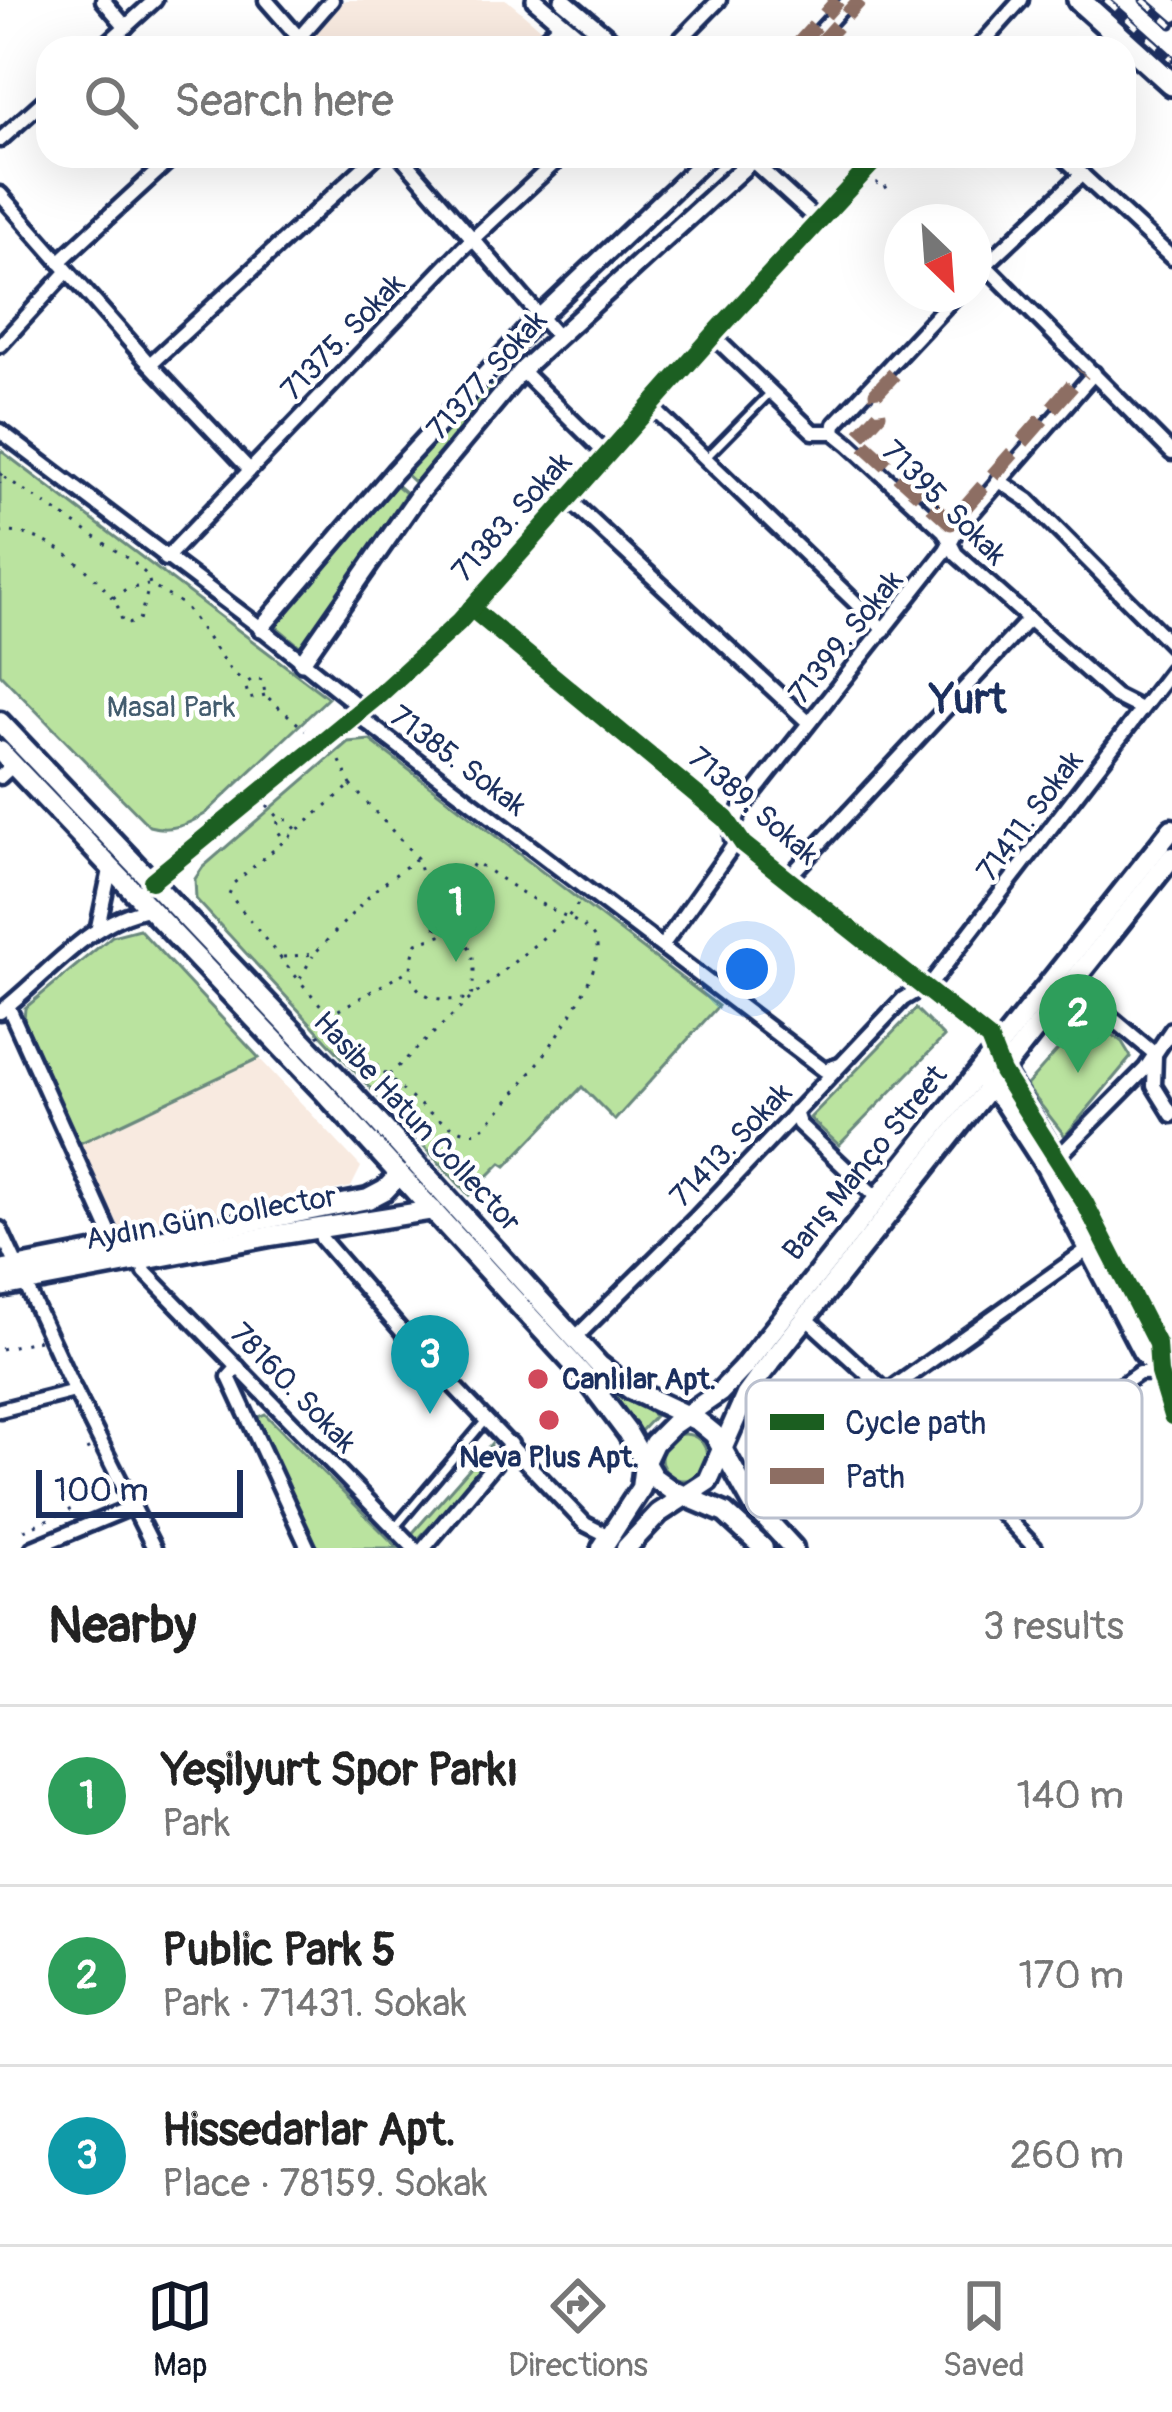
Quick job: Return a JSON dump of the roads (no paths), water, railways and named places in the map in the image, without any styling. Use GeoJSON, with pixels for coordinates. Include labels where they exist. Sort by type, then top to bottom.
{"type":"FeatureCollection","features":[{"type":"Feature","properties":{"kind":"main road"},"geometry":{"type":"LineString","coordinates":[[1078,0],[1118,36]]}},
{"type":"Feature","properties":{"kind":"main road"},"geometry":{"type":"LineString","coordinates":[[1159,0],[1172,11]]}},
{"type":"Feature","properties":{"kind":"main road"},"geometry":{"type":"LineString","coordinates":[[1136,52],[1172,84]]}},
{"type":"Feature","properties":{"kind":"main road","name":"Hasibe Hatun Collector"},"geometry":{"type":"LineString","coordinates":[[0,722],[599,1365],[630,1389],[706,1427],[722,1445],[746,1491]]}},
{"type":"Feature","properties":{"kind":"main road","name":"Hasibe Hatun Collector"},"geometry":{"type":"LineString","coordinates":[[4,764],[149,909],[433,1210],[587,1379],[662,1485],[732,1518],[763,1548]]}},
{"type":"Feature","properties":{"kind":"main road","name":"Barış Manço Street"},"geometry":{"type":"LineString","coordinates":[[757,1380],[989,1076],[994,1050],[1172,829]]}},
{"type":"Feature","properties":{"kind":"main road","name":"Barış Manço Street"},"geometry":{"type":"LineString","coordinates":[[689,1416],[742,1369],[876,1197],[1070,983],[1172,857]]}},
{"type":"Feature","properties":{"kind":"main road","name":"Aydın Gün Collector"},"geometry":{"type":"LineString","coordinates":[[24,1275],[68,1257],[368,1199],[400,1174]]}},
{"type":"Feature","properties":{"kind":"main road","name":"Aydın Gün Collector"},"geometry":{"type":"LineString","coordinates":[[0,1279],[433,1210]]}},
{"type":"Feature","properties":{"kind":"main road","name":"Barış Manço Street"},"geometry":{"type":"LineString","coordinates":[[722,1445],[746,1395]]}},
{"type":"Feature","properties":{"kind":"main road"},"geometry":{"type":"LineString","coordinates":[[613,1544],[641,1488],[649,1450],[661,1435],[689,1416]]}},
{"type":"Feature","properties":{"kind":"main road"},"geometry":{"type":"LineString","coordinates":[[613,1544],[708,1481],[722,1445]]}},
{"type":"Feature","properties":{"kind":"main road","name":"Hasibe Hatun Collector"},"geometry":{"type":"LineString","coordinates":[[765,1518],[793,1548]]}},
{"type":"Feature","properties":{"kind":"street"},"geometry":{"type":"LineString","coordinates":[[103,0],[126,27]]}},
{"type":"Feature","properties":{"kind":"street"},"geometry":{"type":"LineString","coordinates":[[116,36],[155,0]]}},
{"type":"Feature","properties":{"kind":"street"},"geometry":{"type":"LineString","coordinates":[[266,0],[293,36]]}},
{"type":"Feature","properties":{"kind":"street"},"geometry":{"type":"LineString","coordinates":[[306,36],[332,0]]}},
{"type":"Feature","properties":{"kind":"street"},"geometry":{"type":"LineString","coordinates":[[535,0],[577,36]]}},
{"type":"Feature","properties":{"kind":"street"},"geometry":{"type":"LineString","coordinates":[[563,0],[606,36]]}},
{"type":"Feature","properties":{"kind":"street"},"geometry":{"type":"LineString","coordinates":[[684,36],[719,0]]}},
{"type":"Feature","properties":{"kind":"street"},"geometry":{"type":"LineString","coordinates":[[817,36],[849,0]]}},
{"type":"Feature","properties":{"kind":"street"},"geometry":{"type":"LineString","coordinates":[[989,36],[1021,0]]}},
{"type":"Feature","properties":{"kind":"street"},"geometry":{"type":"LineString","coordinates":[[547,36],[561,23]]}},
{"type":"Feature","properties":{"kind":"street"},"geometry":{"type":"LineString","coordinates":[[0,140],[36,108]]}},
{"type":"Feature","properties":{"kind":"street"},"geometry":{"type":"LineString","coordinates":[[0,344],[63,267],[161,168]]}},
{"type":"Feature","properties":{"kind":"street"},"geometry":{"type":"LineString","coordinates":[[150,364],[363,168]]}},
{"type":"Feature","properties":{"kind":"street"},"geometry":{"type":"LineString","coordinates":[[411,168],[556,335]]}},
{"type":"Feature","properties":{"kind":"street","name":"71375. Sokak"},"geometry":{"type":"LineString","coordinates":[[165,559],[463,248],[550,168]]}},
{"type":"Feature","properties":{"kind":"street","name":"71377. Sokak"},"geometry":{"type":"LineString","coordinates":[[261,628],[394,472],[539,317],[696,168]]}},
{"type":"Feature","properties":{"kind":"street","name":"71377. Sokak"},"geometry":{"type":"LineString","coordinates":[[302,662],[418,494],[524,368],[739,168]]}},
{"type":"Feature","properties":{"kind":"street"},"geometry":{"type":"LineString","coordinates":[[761,168],[819,222]]}},
{"type":"Feature","properties":{"kind":"street","name":"71383. Sokak"},"geometry":{"type":"LineString","coordinates":[[152,880],[358,710],[471,608],[868,168]]}},
{"type":"Feature","properties":{"kind":"street"},"geometry":{"type":"LineString","coordinates":[[1075,168],[1172,258]]}},
{"type":"Feature","properties":{"kind":"street"},"geometry":{"type":"LineString","coordinates":[[992,258],[1082,174]]}},
{"type":"Feature","properties":{"kind":"street"},"geometry":{"type":"LineString","coordinates":[[0,194],[249,469]]}},
{"type":"Feature","properties":{"kind":"street"},"geometry":{"type":"LineString","coordinates":[[992,272],[1172,453]]}},
{"type":"Feature","properties":{"kind":"street"},"geometry":{"type":"LineString","coordinates":[[834,432],[835,424],[941,312]]}},
{"type":"Feature","properties":{"kind":"street","name":"71395. Sokak"},"geometry":{"type":"LineString","coordinates":[[712,336],[813,432],[834,432],[944,531],[956,554],[1115,696],[1142,709]]}},
{"type":"Feature","properties":{"kind":"street"},"geometry":{"type":"LineString","coordinates":[[524,368],[526,376],[608,455]]}},
{"type":"Feature","properties":{"kind":"street","name":"71399. Sokak"},"geometry":{"type":"LineString","coordinates":[[662,946],[733,845],[731,831],[741,809],[998,480],[1094,373]]}},
{"type":"Feature","properties":{"kind":"street"},"geometry":{"type":"LineString","coordinates":[[651,406],[884,630]]}},
{"type":"Feature","properties":{"kind":"street","name":"71385. Sokak"},"geometry":{"type":"LineString","coordinates":[[0,431],[261,628],[352,701],[364,720],[824,1070],[840,1065]]}},
{"type":"Feature","properties":{"kind":"street"},"geometry":{"type":"LineString","coordinates":[[394,472],[418,494]]}},
{"type":"Feature","properties":{"kind":"street"},"geometry":{"type":"LineString","coordinates":[[998,480],[1028,500],[1172,645]]}},
{"type":"Feature","properties":{"kind":"street"},"geometry":{"type":"LineString","coordinates":[[570,500],[808,722]]}},
{"type":"Feature","properties":{"kind":"street","name":"71389. Sokak"},"geometry":{"type":"LineString","coordinates":[[471,608],[726,819],[731,831],[989,1039],[994,1050]]}},
{"type":"Feature","properties":{"kind":"street"},"geometry":{"type":"LineString","coordinates":[[788,878],[1029,619]]}},
{"type":"Feature","properties":{"kind":"street","name":"71411. Sokak"},"geometry":{"type":"LineString","coordinates":[[923,987],[934,981],[1172,670]]}},
{"type":"Feature","properties":{"kind":"street"},"geometry":{"type":"LineString","coordinates":[[97,928],[110,870]]}},
{"type":"Feature","properties":{"kind":"street"},"geometry":{"type":"LineString","coordinates":[[117,1248],[4,1009],[97,928],[128,912],[149,909]]}},
{"type":"Feature","properties":{"kind":"street"},"geometry":{"type":"LineString","coordinates":[[1070,983],[1155,1054],[1172,1053]]}},
{"type":"Feature","properties":{"kind":"street","name":"71413. Sokak"},"geometry":{"type":"LineString","coordinates":[[574,1338],[903,999],[923,987]]}},
{"type":"Feature","properties":{"kind":"street"},"geometry":{"type":"LineString","coordinates":[[1052,1164],[1155,1054],[1172,1029]]}},
{"type":"Feature","properties":{"kind":"street"},"geometry":{"type":"LineString","coordinates":[[1155,1054],[1154,1086],[1172,1115]]}},
{"type":"Feature","properties":{"kind":"street"},"geometry":{"type":"LineString","coordinates":[[989,1076],[1002,1102],[1052,1164],[1157,1344],[1172,1416]]}},
{"type":"Feature","properties":{"kind":"street"},"geometry":{"type":"LineString","coordinates":[[795,1112],[799,1124],[876,1197]]}},
{"type":"Feature","properties":{"kind":"street"},"geometry":{"type":"LineString","coordinates":[[1052,1164],[1087,1250],[1142,1352],[1165,1373]]}},
{"type":"Feature","properties":{"kind":"street"},"geometry":{"type":"LineString","coordinates":[[319,1228],[322,1239],[353,1277],[486,1420],[585,1524],[613,1544]]}},
{"type":"Feature","properties":{"kind":"street"},"geometry":{"type":"LineString","coordinates":[[0,1229],[154,1548]]}},
{"type":"Feature","properties":{"kind":"street"},"geometry":{"type":"LineString","coordinates":[[904,1380],[1087,1250]]}},
{"type":"Feature","properties":{"kind":"street","name":"78160. Sokak"},"geometry":{"type":"LineString","coordinates":[[142,1260],[145,1272],[414,1548]]}},
{"type":"Feature","properties":{"kind":"street"},"geometry":{"type":"LineString","coordinates":[[805,1317],[874,1380]]}},
{"type":"Feature","properties":{"kind":"street"},"geometry":{"type":"LineString","coordinates":[[238,1367],[229,1377],[308,1548]]}},
{"type":"Feature","properties":{"kind":"street"},"geometry":{"type":"LineString","coordinates":[[1129,1380],[1139,1373],[1165,1373]]}},
{"type":"Feature","properties":{"kind":"street"},"geometry":{"type":"LineString","coordinates":[[0,1410],[75,1391]]}},
{"type":"Feature","properties":{"kind":"street"},"geometry":{"type":"LineString","coordinates":[[424,1548],[511,1444]]}},
{"type":"Feature","properties":{"kind":"street"},"geometry":{"type":"LineString","coordinates":[[33,1548],[134,1506]]}},
{"type":"Feature","properties":{"kind":"street"},"geometry":{"type":"LineString","coordinates":[[1009,1518],[1035,1548]]}},
{"type":"Feature","properties":{"kind":"lane"},"geometry":{"type":"LineString","coordinates":[[706,458],[771,392]]}},
{"type":"Feature","properties":{"kind":"lane"},"geometry":{"type":"LineString","coordinates":[[394,1528],[486,1420]]}},
{"type":"Feature","properties":{"kind":"railway"},"geometry":{"type":"LineString","coordinates":[[1106,0],[1172,59]]}},
{"type":"Feature","properties":{"kind":"railway"},"geometry":{"type":"LineString","coordinates":[[1143,0],[1172,25]]}},
{"type":"Feature","properties":{"kind":"place","name":"Yeşilyurt Spor Parkı"},"geometry":{"type":"Point","coordinates":[456,962]}},
{"type":"Feature","properties":{"kind":"place","name":"Public Park 5"},"geometry":{"type":"Point","coordinates":[1078,1073]}},
{"type":"Feature","properties":{"kind":"place","name":"Canlılar Apt."},"geometry":{"type":"Point","coordinates":[538,1379]}},
{"type":"Feature","properties":{"kind":"place","name":"Hissedarlar Apt."},"geometry":{"type":"Point","coordinates":[430,1414]}},
{"type":"Feature","properties":{"kind":"place","name":"Neva Plus Apt."},"geometry":{"type":"Point","coordinates":[549,1420]}},
{"type":"Feature","properties":{"kind":"district","name":"Yurt"},"geometry":{"type":"Point","coordinates":[968,700]}},
{"type":"Feature","properties":{"kind":"park label","name":"Masal Park"},"geometry":{"type":"Point","coordinates":[171,707]}}]}
